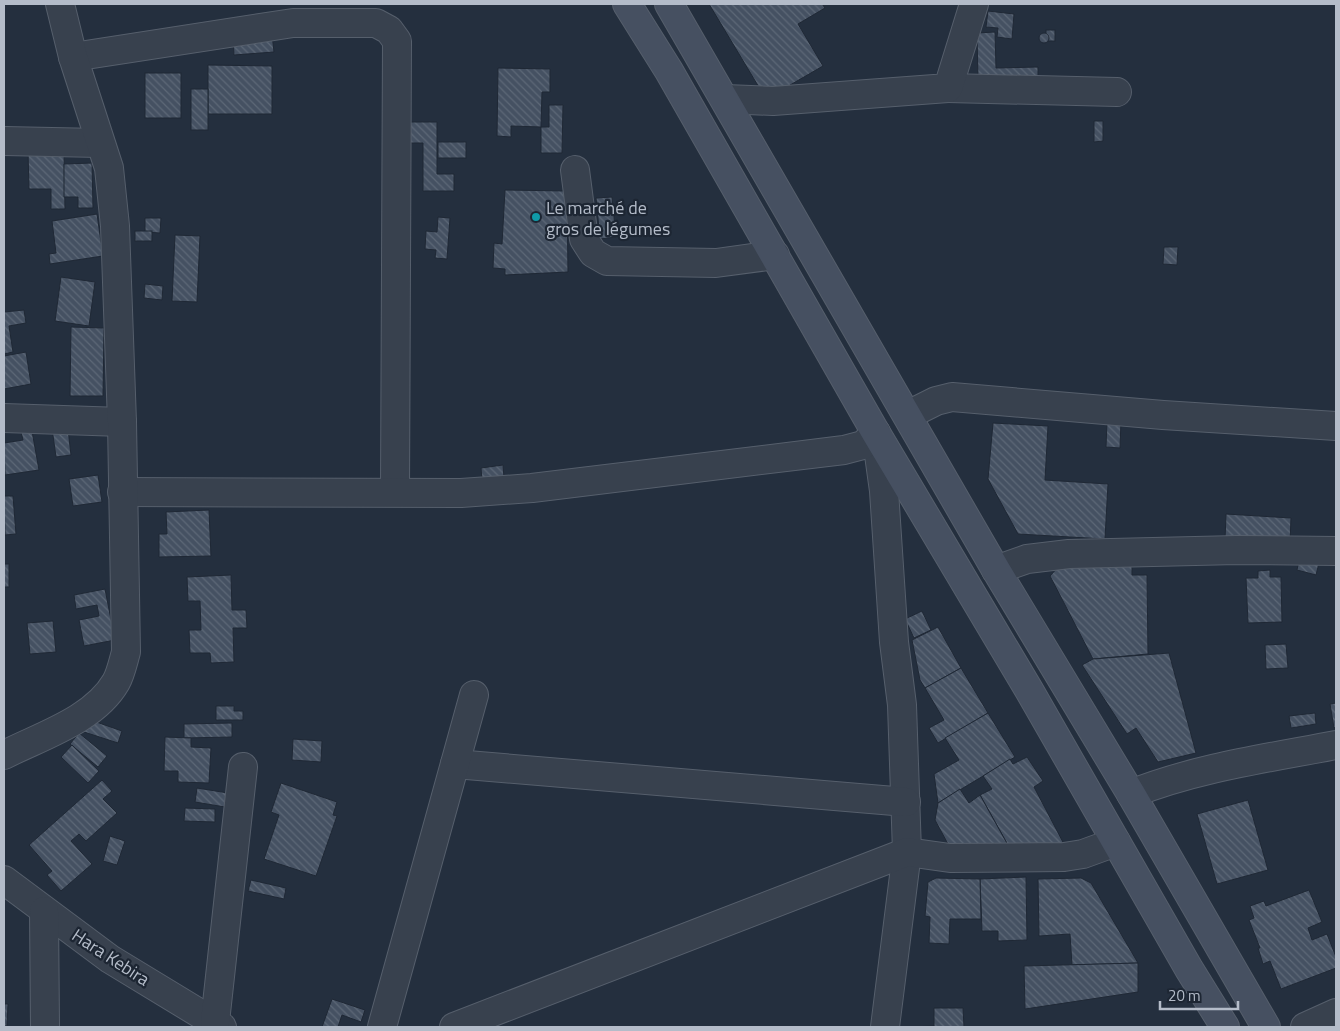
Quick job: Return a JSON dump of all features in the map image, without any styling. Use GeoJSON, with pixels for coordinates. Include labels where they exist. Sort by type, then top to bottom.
{"type":"FeatureCollection","features":[{"type":"Feature","properties":{"kind":"main road"},"geometry":{"type":"LineString","coordinates":[[628,4],[775,255],[876,433],[1029,690],[1225,1027]]}},
{"type":"Feature","properties":{"kind":"main road"},"geometry":{"type":"LineString","coordinates":[[669,4],[996,570],[1131,794],[1266,1027]]}},
{"type":"Feature","properties":{"kind":"main road"},"geometry":{"type":"LineString","coordinates":[[876,433],[908,416]]}},
{"type":"Feature","properties":{"kind":"street"},"geometry":{"type":"LineString","coordinates":[[4,755],[76,720],[99,702],[116,681],[126,652],[122,422],[115,226],[109,168],[74,57],[60,4]]}},
{"type":"Feature","properties":{"kind":"street"},"geometry":{"type":"LineString","coordinates":[[948,88],[974,4]]}},
{"type":"Feature","properties":{"kind":"street"},"geometry":{"type":"LineString","coordinates":[[74,57],[293,23],[376,24],[389,30],[397,41],[395,492]]}},
{"type":"Feature","properties":{"kind":"street"},"geometry":{"type":"LineString","coordinates":[[725,99],[773,101],[948,88],[1117,92]]}},
{"type":"Feature","properties":{"kind":"street"},"geometry":{"type":"LineString","coordinates":[[4,141],[100,143]]}},
{"type":"Feature","properties":{"kind":"street"},"geometry":{"type":"LineString","coordinates":[[575,170],[584,239],[593,253],[608,261],[716,263],[775,255]]}},
{"type":"Feature","properties":{"kind":"street"},"geometry":{"type":"LineString","coordinates":[[908,416],[936,401],[952,398],[1162,415],[1336,426]]}},
{"type":"Feature","properties":{"kind":"street"},"geometry":{"type":"LineString","coordinates":[[4,418],[122,422]]}},
{"type":"Feature","properties":{"kind":"street"},"geometry":{"type":"LineString","coordinates":[[122,492],[461,493],[532,488],[844,450],[863,445],[876,433]]}},
{"type":"Feature","properties":{"kind":"street"},"geometry":{"type":"LineString","coordinates":[[876,433],[884,491],[894,642],[902,705],[907,852],[885,1027]]}},
{"type":"Feature","properties":{"kind":"street"},"geometry":{"type":"LineString","coordinates":[[996,570],[1026,559],[1069,554],[1336,550]]}},
{"type":"Feature","properties":{"kind":"street"},"geometry":{"type":"LineString","coordinates":[[382,1027],[474,695]]}},
{"type":"Feature","properties":{"kind":"street"},"geometry":{"type":"LineString","coordinates":[[1131,794],[1150,786],[1232,765],[1336,745]]}},
{"type":"Feature","properties":{"kind":"street"},"geometry":{"type":"LineString","coordinates":[[455,764],[906,802]]}},
{"type":"Feature","properties":{"kind":"street"},"geometry":{"type":"LineString","coordinates":[[219,1025],[243,767]]}},
{"type":"Feature","properties":{"kind":"street"},"geometry":{"type":"LineString","coordinates":[[454,1027],[907,852],[950,858],[1064,857],[1083,854],[1116,842]]}},
{"type":"Feature","properties":{"kind":"street","name":"Hara Kebira"},"geometry":{"type":"LineString","coordinates":[[4,880],[110,959],[219,1025]]}},
{"type":"Feature","properties":{"kind":"street"},"geometry":{"type":"LineString","coordinates":[[44,911],[45,1027]]}},
{"type":"Feature","properties":{"kind":"street"},"geometry":{"type":"LineString","coordinates":[[1305,1027],[1336,1013]]}},
{"type":"Feature","properties":{"kind":"building"},"geometry":{"type":"Polygon","coordinates":[[[709,4],[822,4],[825,8],[798,24],[823,66],[766,99],[709,4]]]}},
{"type":"Feature","properties":{"kind":"building"},"geometry":{"type":"Polygon","coordinates":[[[988,11],[1014,14],[1012,39],[997,37],[998,28],[986,27],[988,11]]]}},
{"type":"Feature","properties":{"kind":"building"},"geometry":{"type":"Polygon","coordinates":[[[1046,30],[1055,30],[1055,41],[1046,41],[1046,30]]]}},
{"type":"Feature","properties":{"kind":"building"},"geometry":{"type":"Polygon","coordinates":[[[995,32],[996,68],[1038,67],[1038,81],[978,82],[977,33],[995,32]]]}},
{"type":"Feature","properties":{"kind":"building"},"geometry":{"type":"Polygon","coordinates":[[[1042,33],[1046,33],[1049,38],[1048,42],[1042,43],[1039,40],[1039,36],[1042,33]]]}},
{"type":"Feature","properties":{"kind":"building"},"geometry":{"type":"Polygon","coordinates":[[[272,34],[274,52],[234,55],[233,38],[272,34]]]}},
{"type":"Feature","properties":{"kind":"building"},"geometry":{"type":"Polygon","coordinates":[[[208,65],[272,66],[272,114],[208,114],[208,65]]]}},
{"type":"Feature","properties":{"kind":"building"},"geometry":{"type":"Polygon","coordinates":[[[498,68],[550,69],[550,92],[542,92],[541,127],[511,126],[511,137],[497,136],[498,68]]]}},
{"type":"Feature","properties":{"kind":"building"},"geometry":{"type":"Polygon","coordinates":[[[145,73],[181,73],[181,118],[145,118],[145,73]]]}},
{"type":"Feature","properties":{"kind":"building"},"geometry":{"type":"Polygon","coordinates":[[[191,89],[208,89],[208,130],[191,130],[191,89]]]}},
{"type":"Feature","properties":{"kind":"building"},"geometry":{"type":"Polygon","coordinates":[[[549,105],[563,105],[562,153],[541,153],[541,127],[549,127],[549,105]]]}},
{"type":"Feature","properties":{"kind":"building"},"geometry":{"type":"Polygon","coordinates":[[[1094,121],[1103,121],[1103,141],[1094,142],[1094,121]]]}},
{"type":"Feature","properties":{"kind":"building"},"geometry":{"type":"Polygon","coordinates":[[[408,122],[437,122],[437,174],[454,174],[454,191],[423,191],[423,143],[408,143],[408,122]]]}},
{"type":"Feature","properties":{"kind":"building"},"geometry":{"type":"Polygon","coordinates":[[[438,142],[466,142],[466,158],[438,158],[438,142]]]}},
{"type":"Feature","properties":{"kind":"building"},"geometry":{"type":"Polygon","coordinates":[[[64,151],[65,209],[51,209],[51,189],[29,189],[28,152],[64,151]]]}},
{"type":"Feature","properties":{"kind":"building"},"geometry":{"type":"Polygon","coordinates":[[[92,163],[93,208],[78,208],[78,197],[64,197],[64,164],[92,163]]]}},
{"type":"Feature","properties":{"kind":"building","name":"Le marché de gros de légumes"},"geometry":{"type":"Polygon","coordinates":[[[505,190],[567,191],[568,272],[505,275],[505,269],[493,268],[494,243],[502,244],[505,190]]]}},
{"type":"Feature","properties":{"kind":"building"},"geometry":{"type":"Polygon","coordinates":[[[612,197],[616,237],[600,239],[596,198],[612,197]]]}},
{"type":"Feature","properties":{"kind":"building"},"geometry":{"type":"Polygon","coordinates":[[[97,214],[103,256],[50,264],[49,254],[56,253],[52,221],[97,214]]]}},
{"type":"Feature","properties":{"kind":"building"},"geometry":{"type":"Polygon","coordinates":[[[438,217],[450,218],[447,259],[435,258],[436,250],[425,249],[426,231],[437,232],[438,217]]]}},
{"type":"Feature","properties":{"kind":"building"},"geometry":{"type":"Polygon","coordinates":[[[145,218],[161,218],[160,233],[145,232],[145,218]]]}},
{"type":"Feature","properties":{"kind":"building"},"geometry":{"type":"Polygon","coordinates":[[[135,231],[152,231],[152,241],[135,241],[135,231]]]}},
{"type":"Feature","properties":{"kind":"building"},"geometry":{"type":"Polygon","coordinates":[[[175,235],[200,236],[197,302],[172,301],[175,235]]]}},
{"type":"Feature","properties":{"kind":"building"},"geometry":{"type":"Polygon","coordinates":[[[1164,247],[1178,247],[1177,265],[1163,264],[1164,247]]]}},
{"type":"Feature","properties":{"kind":"building"},"geometry":{"type":"Polygon","coordinates":[[[61,277],[95,282],[89,326],[55,321],[61,277]]]}},
{"type":"Feature","properties":{"kind":"building"},"geometry":{"type":"Polygon","coordinates":[[[145,284],[163,286],[162,300],[144,298],[145,284]]]}},
{"type":"Feature","properties":{"kind":"building"},"geometry":{"type":"Polygon","coordinates":[[[24,310],[26,323],[9,326],[13,352],[4,354],[4,312],[24,310]]]}},
{"type":"Feature","properties":{"kind":"building"},"geometry":{"type":"Polygon","coordinates":[[[71,327],[104,328],[103,396],[70,396],[71,327]]]}},
{"type":"Feature","properties":{"kind":"building"},"geometry":{"type":"Polygon","coordinates":[[[26,352],[31,384],[4,389],[4,356],[26,352]]]}},
{"type":"Feature","properties":{"kind":"building"},"geometry":{"type":"Polygon","coordinates":[[[66,412],[71,455],[56,457],[50,414],[66,412]]]}},
{"type":"Feature","properties":{"kind":"building"},"geometry":{"type":"Polygon","coordinates":[[[1107,421],[1121,421],[1120,448],[1106,447],[1107,421]]]}},
{"type":"Feature","properties":{"kind":"building"},"geometry":{"type":"Polygon","coordinates":[[[993,423],[1048,426],[1045,480],[1108,484],[1105,539],[1018,534],[988,479],[993,423]]]}},
{"type":"Feature","properties":{"kind":"building"},"geometry":{"type":"Polygon","coordinates":[[[32,431],[39,470],[5,475],[4,443],[23,440],[21,432],[32,431]]]}},
{"type":"Feature","properties":{"kind":"building"},"geometry":{"type":"Polygon","coordinates":[[[503,465],[504,478],[482,480],[481,468],[503,465]]]}},
{"type":"Feature","properties":{"kind":"building"},"geometry":{"type":"Polygon","coordinates":[[[98,475],[102,502],[73,506],[69,479],[98,475]]]}},
{"type":"Feature","properties":{"kind":"building"},"geometry":{"type":"Polygon","coordinates":[[[4,496],[13,496],[16,534],[5,535],[4,496]]]}},
{"type":"Feature","properties":{"kind":"building"},"geometry":{"type":"Polygon","coordinates":[[[209,510],[211,556],[159,557],[159,534],[167,534],[166,512],[209,510]]]}},
{"type":"Feature","properties":{"kind":"building"},"geometry":{"type":"Polygon","coordinates":[[[1226,514],[1291,518],[1290,543],[1225,540],[1226,514]]]}},
{"type":"Feature","properties":{"kind":"building"},"geometry":{"type":"Polygon","coordinates":[[[1300,555],[1320,559],[1316,575],[1297,570],[1300,555]]]}},
{"type":"Feature","properties":{"kind":"building"},"geometry":{"type":"Polygon","coordinates":[[[4,564],[9,564],[9,587],[4,587],[4,564]]]}},
{"type":"Feature","properties":{"kind":"building"},"geometry":{"type":"Polygon","coordinates":[[[1132,565],[1132,575],[1147,575],[1148,654],[1093,659],[1050,576],[1059,566],[1132,565]]]}},
{"type":"Feature","properties":{"kind":"building"},"geometry":{"type":"Polygon","coordinates":[[[1270,570],[1270,577],[1281,577],[1282,622],[1248,623],[1246,578],[1258,578],[1258,571],[1270,570]]]}},
{"type":"Feature","properties":{"kind":"building"},"geometry":{"type":"Polygon","coordinates":[[[231,575],[232,610],[246,610],[247,628],[233,628],[234,662],[211,663],[210,653],[190,653],[189,630],[201,630],[200,601],[188,601],[187,577],[231,575]]]}},
{"type":"Feature","properties":{"kind":"building"},"geometry":{"type":"Polygon","coordinates":[[[105,589],[115,640],[84,646],[79,620],[99,616],[97,605],[76,609],[74,595],[105,589]]]}},
{"type":"Feature","properties":{"kind":"building"},"geometry":{"type":"Polygon","coordinates":[[[922,611],[931,630],[914,638],[905,619],[922,611]]]}},
{"type":"Feature","properties":{"kind":"building"},"geometry":{"type":"Polygon","coordinates":[[[53,621],[56,652],[30,654],[27,623],[53,621]]]}},
{"type":"Feature","properties":{"kind":"building"},"geometry":{"type":"Polygon","coordinates":[[[938,627],[961,668],[925,688],[920,680],[912,640],[938,627]]]}},
{"type":"Feature","properties":{"kind":"building"},"geometry":{"type":"Polygon","coordinates":[[[1286,644],[1288,668],[1266,669],[1265,645],[1286,644]]]}},
{"type":"Feature","properties":{"kind":"building"},"geometry":{"type":"Polygon","coordinates":[[[1169,653],[1196,753],[1158,762],[1136,728],[1127,734],[1082,665],[1093,659],[1169,653]]]}},
{"type":"Feature","properties":{"kind":"building"},"geometry":{"type":"Polygon","coordinates":[[[961,668],[988,713],[938,743],[929,728],[944,720],[925,688],[961,668]]]}},
{"type":"Feature","properties":{"kind":"building"},"geometry":{"type":"Polygon","coordinates":[[[1336,703],[1336,727],[1334,728],[1330,704],[1336,703]]]}},
{"type":"Feature","properties":{"kind":"building"},"geometry":{"type":"Polygon","coordinates":[[[216,706],[234,706],[234,711],[243,711],[243,720],[216,720],[216,706]]]}},
{"type":"Feature","properties":{"kind":"building"},"geometry":{"type":"Polygon","coordinates":[[[988,713],[1015,757],[938,803],[934,774],[959,760],[945,738],[988,713]]]}},
{"type":"Feature","properties":{"kind":"building"},"geometry":{"type":"Polygon","coordinates":[[[1315,713],[1316,724],[1291,728],[1289,716],[1315,713]]]}},
{"type":"Feature","properties":{"kind":"building"},"geometry":{"type":"Polygon","coordinates":[[[85,718],[122,731],[118,743],[81,731],[85,718]]]}},
{"type":"Feature","properties":{"kind":"building"},"geometry":{"type":"Polygon","coordinates":[[[232,723],[232,737],[184,738],[184,724],[232,723]]]}},
{"type":"Feature","properties":{"kind":"building"},"geometry":{"type":"Polygon","coordinates":[[[79,733],[107,756],[98,767],[70,744],[79,733]]]}},
{"type":"Feature","properties":{"kind":"building"},"geometry":{"type":"Polygon","coordinates":[[[165,737],[191,738],[191,747],[211,748],[209,783],[178,782],[178,771],[164,771],[165,737]]]}},
{"type":"Feature","properties":{"kind":"building"},"geometry":{"type":"Polygon","coordinates":[[[293,739],[322,741],[321,762],[292,760],[293,739]]]}},
{"type":"Feature","properties":{"kind":"building"},"geometry":{"type":"Polygon","coordinates":[[[72,745],[99,771],[88,783],[61,757],[72,745]]]}},
{"type":"Feature","properties":{"kind":"building"},"geometry":{"type":"Polygon","coordinates":[[[1027,757],[1043,781],[1034,787],[1065,846],[1009,847],[980,795],[992,789],[983,776],[1010,759],[1013,764],[1027,757]]]}},
{"type":"Feature","properties":{"kind":"building"},"geometry":{"type":"Polygon","coordinates":[[[102,780],[112,791],[103,799],[117,813],[86,841],[79,834],[71,841],[92,864],[61,891],[47,875],[52,871],[29,845],[102,780]]]}},
{"type":"Feature","properties":{"kind":"building"},"geometry":{"type":"Polygon","coordinates":[[[281,783],[337,802],[333,815],[337,816],[316,876],[264,859],[279,815],[271,812],[281,783]]]}},
{"type":"Feature","properties":{"kind":"building"},"geometry":{"type":"Polygon","coordinates":[[[197,788],[228,793],[225,807],[195,802],[197,788]]]}},
{"type":"Feature","properties":{"kind":"building"},"geometry":{"type":"Polygon","coordinates":[[[960,789],[969,803],[980,795],[1009,847],[953,847],[948,844],[935,820],[938,803],[960,789]]]}},
{"type":"Feature","properties":{"kind":"building"},"geometry":{"type":"Polygon","coordinates":[[[1248,800],[1268,870],[1217,884],[1197,814],[1248,800]]]}},
{"type":"Feature","properties":{"kind":"building"},"geometry":{"type":"Polygon","coordinates":[[[185,808],[215,809],[215,822],[184,821],[185,808]]]}},
{"type":"Feature","properties":{"kind":"building"},"geometry":{"type":"Polygon","coordinates":[[[110,836],[125,841],[117,865],[103,861],[110,836]]]}},
{"type":"Feature","properties":{"kind":"building"},"geometry":{"type":"Polygon","coordinates":[[[1026,877],[1027,940],[998,941],[998,931],[982,931],[980,879],[1026,877]]]}},
{"type":"Feature","properties":{"kind":"building"},"geometry":{"type":"Polygon","coordinates":[[[936,878],[980,879],[981,919],[950,919],[949,944],[929,943],[930,917],[925,916],[928,882],[936,878]]]}},
{"type":"Feature","properties":{"kind":"building"},"geometry":{"type":"Polygon","coordinates":[[[1081,878],[1091,883],[1138,963],[1072,965],[1070,934],[1039,936],[1038,879],[1081,878]]]}},
{"type":"Feature","properties":{"kind":"building"},"geometry":{"type":"Polygon","coordinates":[[[251,880],[286,888],[284,899],[248,891],[251,880]]]}},
{"type":"Feature","properties":{"kind":"building"},"geometry":{"type":"Polygon","coordinates":[[[1309,890],[1322,922],[1308,928],[1312,940],[1327,934],[1336,957],[1336,968],[1281,989],[1270,961],[1263,964],[1258,948],[1260,948],[1249,920],[1254,918],[1250,906],[1264,901],[1266,906],[1309,890]]]}},
{"type":"Feature","properties":{"kind":"building"},"geometry":{"type":"Polygon","coordinates":[[[1138,963],[1138,992],[1025,1009],[1024,966],[1138,963]]]}},
{"type":"Feature","properties":{"kind":"building"},"geometry":{"type":"Polygon","coordinates":[[[332,999],[365,1010],[361,1022],[342,1015],[338,1027],[322,1027],[332,999]]]}},
{"type":"Feature","properties":{"kind":"building"},"geometry":{"type":"Polygon","coordinates":[[[4,1004],[8,1004],[7,1026],[4,1026],[4,1004]]]}},
{"type":"Feature","properties":{"kind":"building"},"geometry":{"type":"Polygon","coordinates":[[[934,1008],[963,1008],[964,1027],[912,1027],[934,1026],[934,1008]]]}},
{"type":"Feature","properties":{"kind":"place","name":"Le marché de gros de légumes"},"geometry":{"type":"Point","coordinates":[536,217]}}]}
